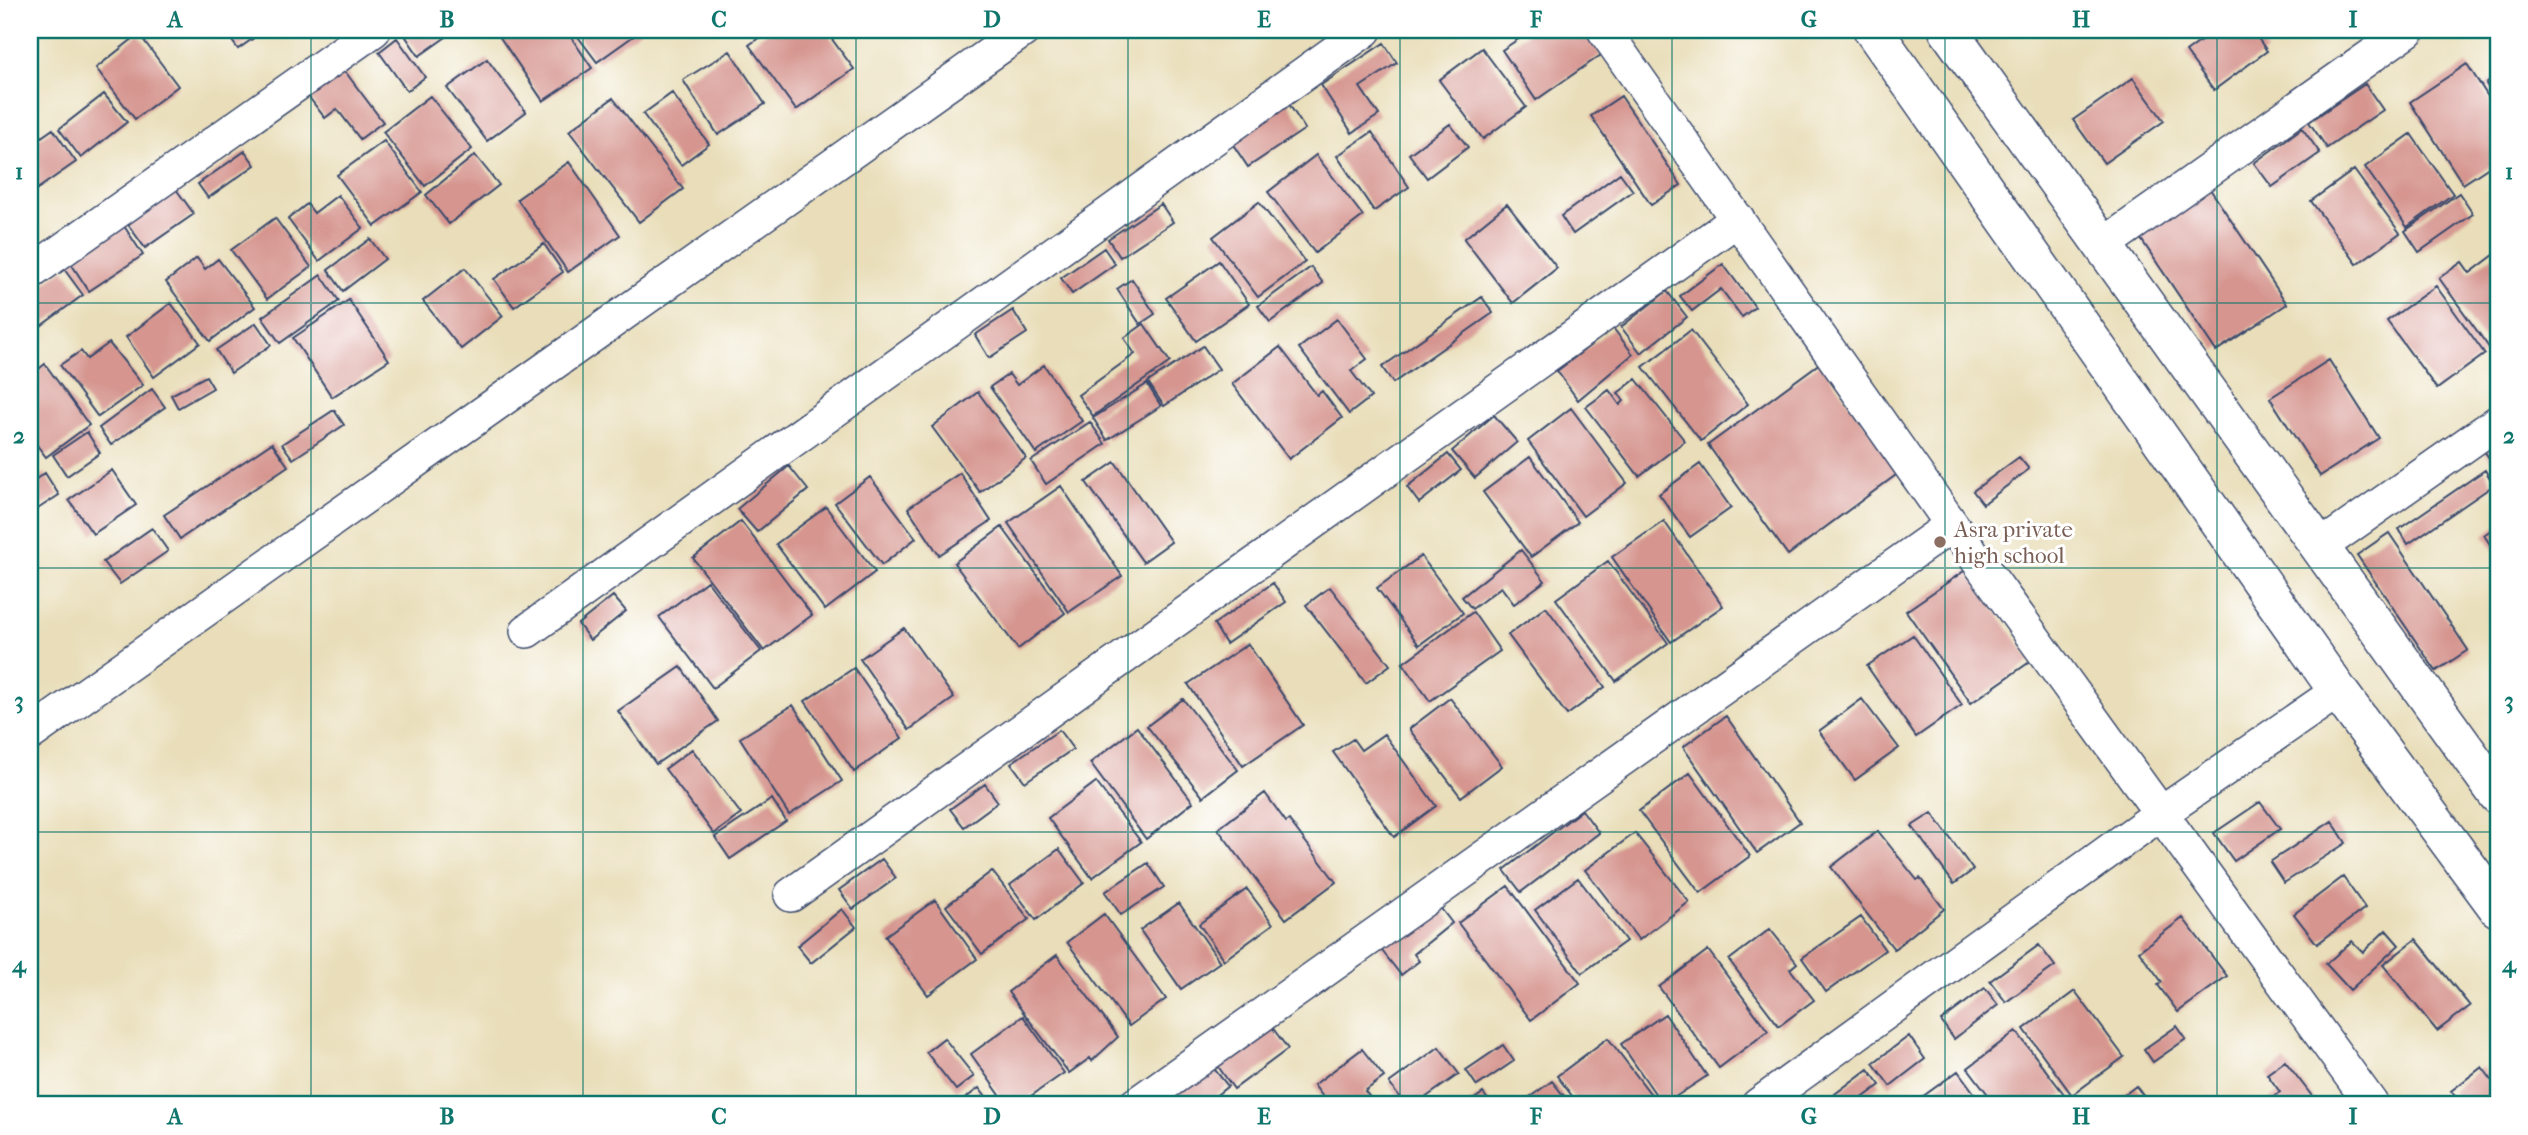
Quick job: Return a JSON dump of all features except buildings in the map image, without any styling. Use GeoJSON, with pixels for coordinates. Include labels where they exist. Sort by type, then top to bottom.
{"type":"FeatureCollection","features":[{"type":"Feature","properties":{"kind":"street"},"geometry":{"type":"LineString","coordinates":[[30,273],[374,30]]}},
{"type":"Feature","properties":{"kind":"street"},"geometry":{"type":"LineString","coordinates":[[30,734],[1024,30]]}},
{"type":"Feature","properties":{"kind":"street"},"geometry":{"type":"LineString","coordinates":[[527,631],[1365,30]]}},
{"type":"Feature","properties":{"kind":"street"},"geometry":{"type":"LineString","coordinates":[[1604,30],[1952,526],[2372,1105]]}},
{"type":"Feature","properties":{"kind":"street"},"geometry":{"type":"LineString","coordinates":[[1873,30],[2337,691],[2498,908]]}},
{"type":"Feature","properties":{"kind":"street"},"geometry":{"type":"LineString","coordinates":[[1948,30],[2498,795]]}},
{"type":"Feature","properties":{"kind":"street"},"geometry":{"type":"LineString","coordinates":[[2103,244],[2408,30]]}},
{"type":"Feature","properties":{"kind":"street"},"geometry":{"type":"LineString","coordinates":[[791,895],[1738,219]]}},
{"type":"Feature","properties":{"kind":"street"},"geometry":{"type":"LineString","coordinates":[[2320,547],[2498,422]]}},
{"type":"Feature","properties":{"kind":"street"},"geometry":{"type":"LineString","coordinates":[[1135,1105],[1952,526]]}},
{"type":"Feature","properties":{"kind":"street"},"geometry":{"type":"LineString","coordinates":[[1758,1105],[2160,814],[2337,691]]}},
{"type":"Feature","properties":{"kind":"place","name":"Asra private high school"},"geometry":{"type":"Point","coordinates":[1940,542]}}]}
